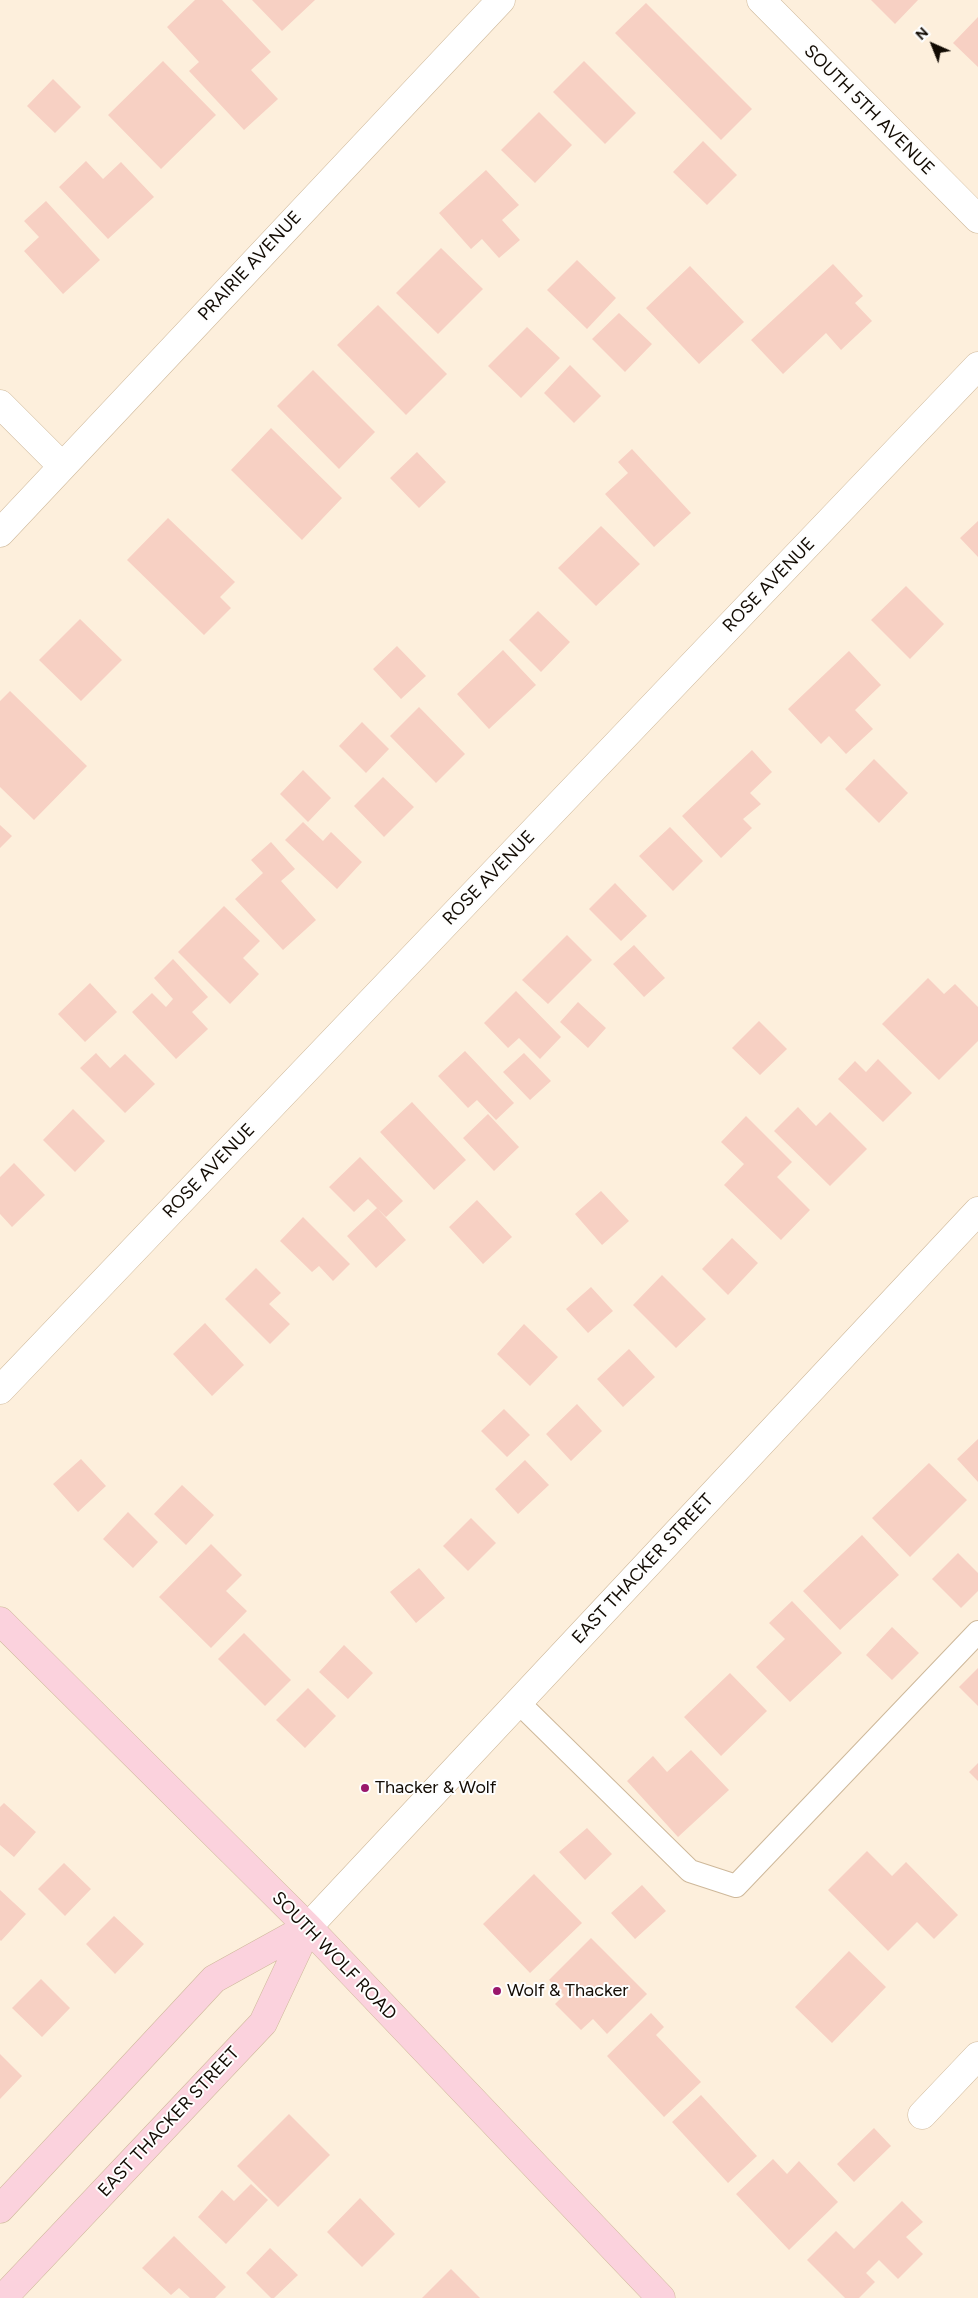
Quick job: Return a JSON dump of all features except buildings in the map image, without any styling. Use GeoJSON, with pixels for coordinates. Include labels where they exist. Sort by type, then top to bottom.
{"type":"FeatureCollection","features":[{"type":"Feature","properties":{"kind":"main road","name":"SOUTH WOLF ROAD"},"geometry":{"type":"LineString","coordinates":[[0,1621],[308,1927],[661,2298]]}},
{"type":"Feature","properties":{"kind":"main road","name":"EAST THACKER STREET"},"geometry":{"type":"LineString","coordinates":[[0,2209],[214,1979],[308,1927]]}},
{"type":"Feature","properties":{"kind":"main road","name":"EAST THACKER STREET"},"geometry":{"type":"LineString","coordinates":[[3,2298],[263,2023],[308,1927]]}},
{"type":"Feature","properties":{"kind":"street","name":"PRAIRIE AVENUE"},"geometry":{"type":"LineString","coordinates":[[0,533],[501,0]]}},
{"type":"Feature","properties":{"kind":"street","name":"SOUTH 5TH AVENUE"},"geometry":{"type":"LineString","coordinates":[[761,0],[978,219]]}},
{"type":"Feature","properties":{"kind":"street","name":"ROSE AVENUE"},"geometry":{"type":"LineString","coordinates":[[0,1390],[978,366]]}},
{"type":"Feature","properties":{"kind":"street"},"geometry":{"type":"LineString","coordinates":[[0,404],[62,466]]}},
{"type":"Feature","properties":{"kind":"street","name":"EAST THACKER STREET"},"geometry":{"type":"LineString","coordinates":[[308,1927],[978,1211]]}},
{"type":"Feature","properties":{"kind":"street"},"geometry":{"type":"LineString","coordinates":[[922,2115],[978,2056]]}},
{"type":"Feature","properties":{"kind":"lane"},"geometry":{"type":"LineString","coordinates":[[518,1702],[690,1871],[736,1886],[978,1632]]}},
{"type":"Feature","properties":{"kind":"place","name":"Thacker & Wolf"},"geometry":{"type":"Point","coordinates":[365,1788]}},
{"type":"Feature","properties":{"kind":"place","name":"Wolf & Thacker"},"geometry":{"type":"Point","coordinates":[497,1991]}}]}
